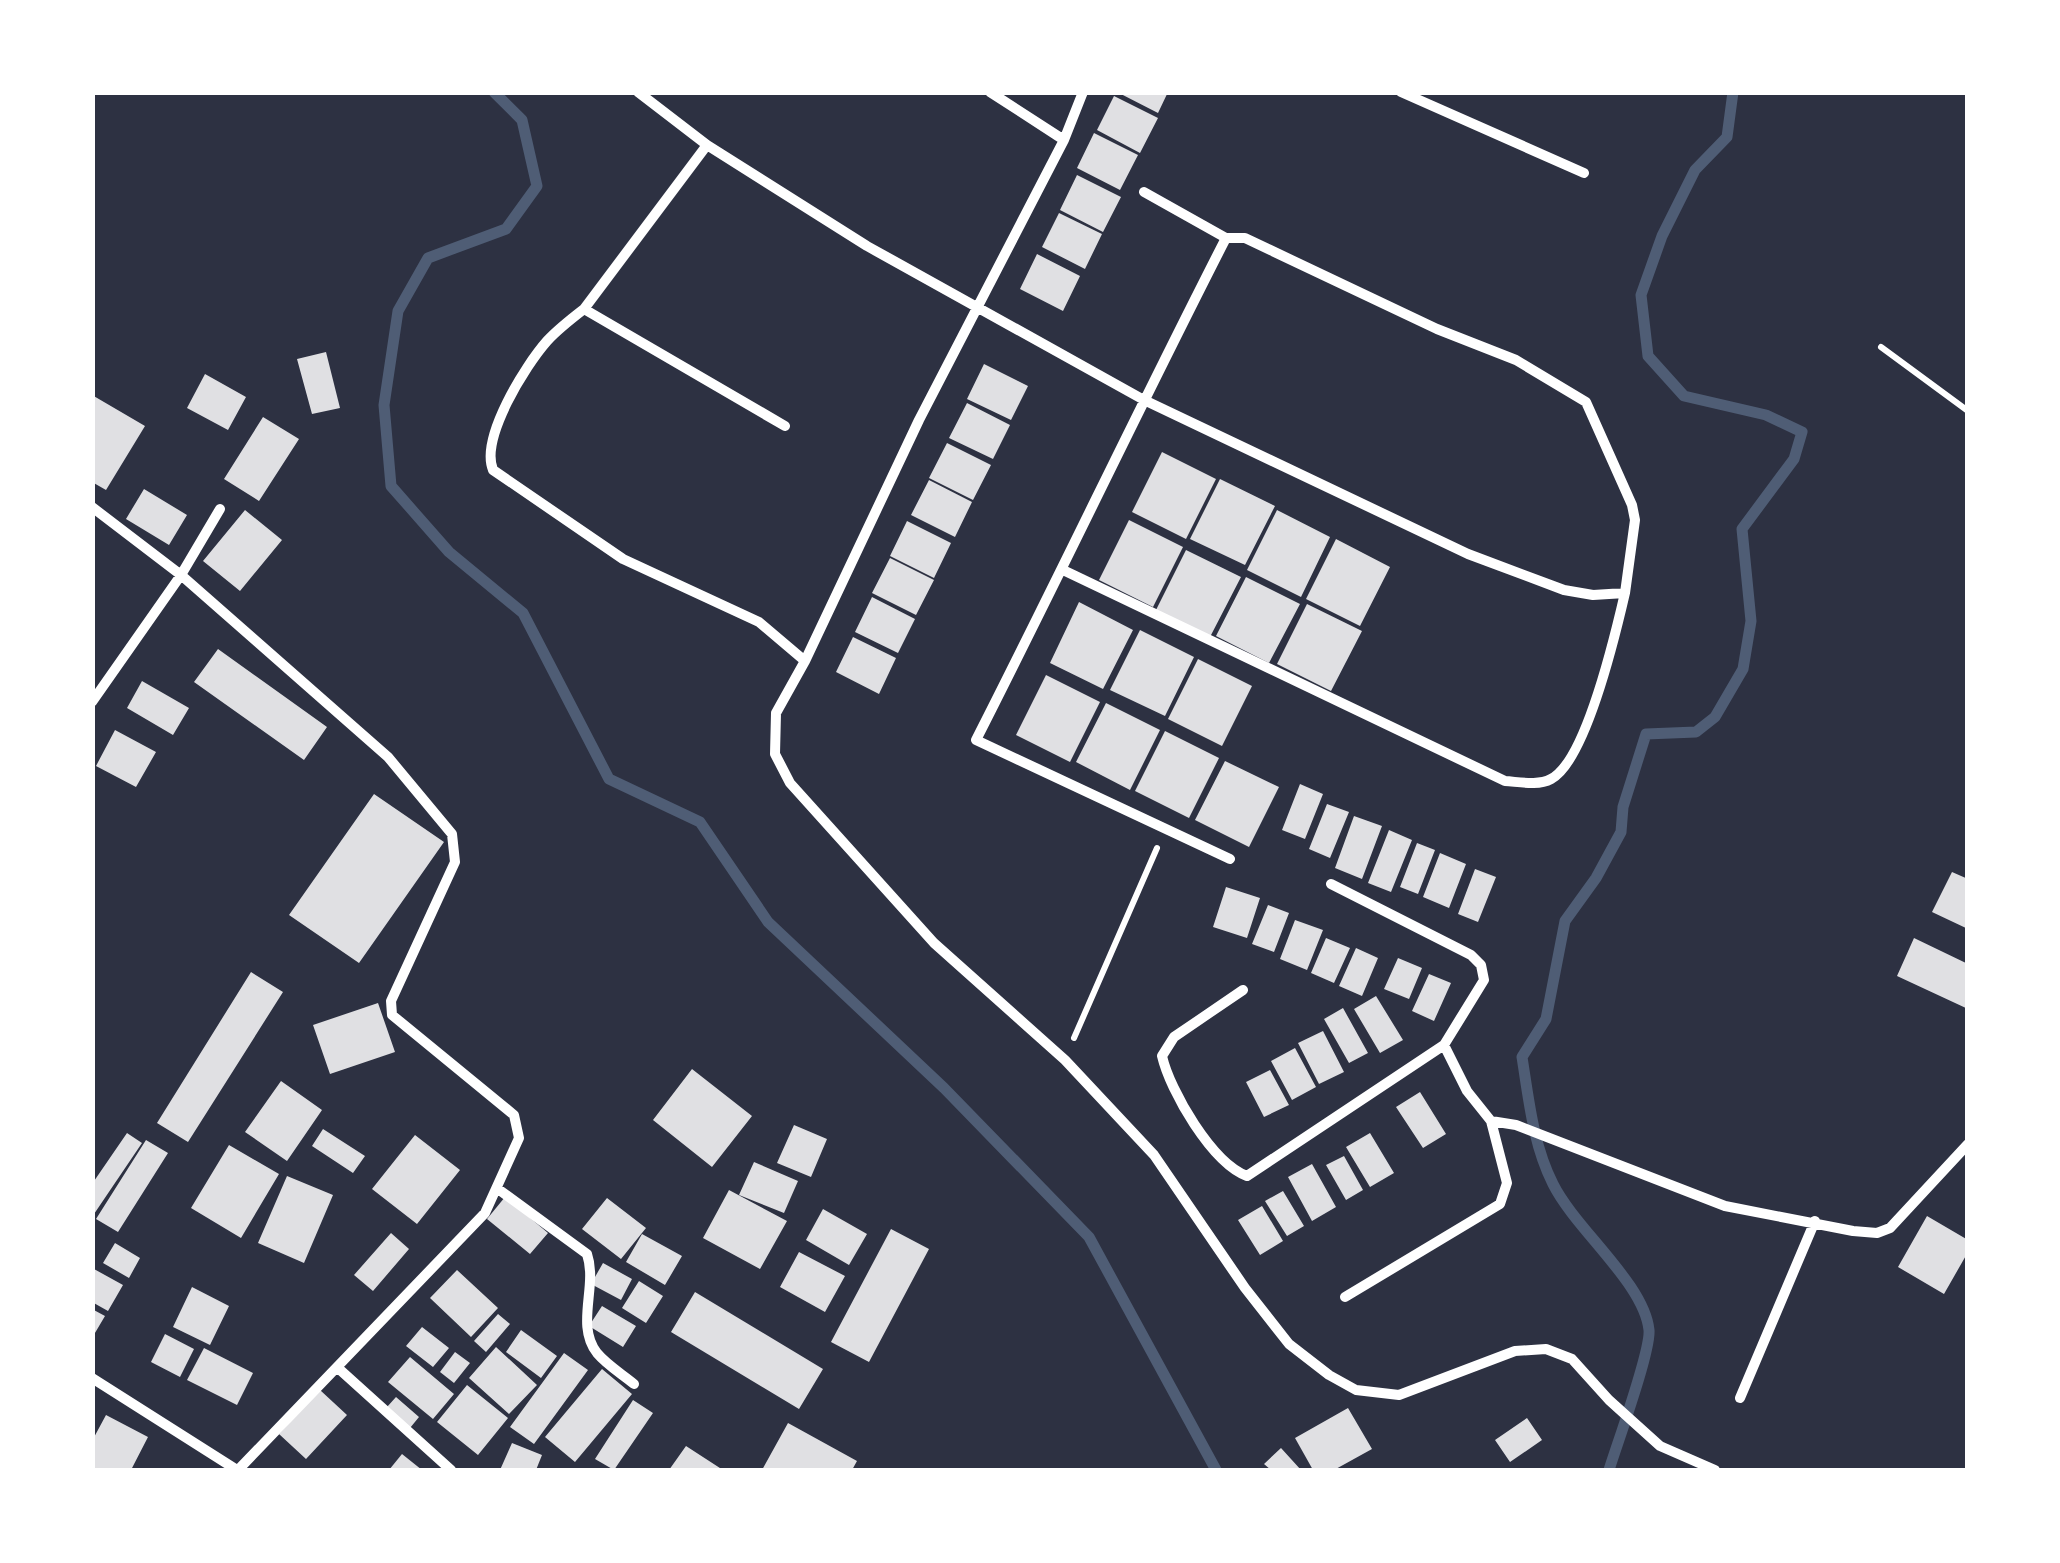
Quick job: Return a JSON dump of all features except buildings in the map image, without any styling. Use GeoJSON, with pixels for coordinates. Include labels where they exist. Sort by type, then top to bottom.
{"type":"FeatureCollection","features":[{"type":"Feature","properties":{"kind":"street"},"geometry":{"type":"LineString","coordinates":[[638,92],[707,145],[867,246],[1144,400],[1468,554],[1564,590],[1593,595],[1625,593]]}},
{"type":"Feature","properties":{"kind":"street"},"geometry":{"type":"LineString","coordinates":[[990,92],[1064,140]]}},
{"type":"Feature","properties":{"kind":"street"},"geometry":{"type":"LineString","coordinates":[[1083,92],[1064,140],[919,420],[805,661],[776,713],[775,754],[790,783],[934,943],[1065,1060],[1154,1155],[1245,1288],[1289,1344],[1329,1375],[1356,1390],[1400,1395],[1515,1351],[1546,1349],[1572,1359],[1609,1400],[1660,1446],[1715,1470]]}},
{"type":"Feature","properties":{"kind":"street"},"geometry":{"type":"LineString","coordinates":[[1401,92],[1584,172]]}},
{"type":"Feature","properties":{"kind":"street"},"geometry":{"type":"LineString","coordinates":[[707,145],[584,309],[550,338],[533,359],[492,435],[489,450],[493,470],[623,559],[759,622],[805,661]]}},
{"type":"Feature","properties":{"kind":"street"},"geometry":{"type":"LineString","coordinates":[[1064,570],[1505,781],[1535,783],[1562,771],[1574,751],[1608,666],[1625,593],[1636,520],[1602,432],[1586,402],[1516,360],[1437,329],[1244,238],[1226,238],[1144,192]]}},
{"type":"Feature","properties":{"kind":"street"},"geometry":{"type":"LineString","coordinates":[[1226,238],[976,740],[1230,859]]}},
{"type":"Feature","properties":{"kind":"street"},"geometry":{"type":"LineString","coordinates":[[584,309],[785,426]]}},
{"type":"Feature","properties":{"kind":"street"},"geometry":{"type":"LineString","coordinates":[[92,507],[181,575],[388,757],[452,834],[455,862],[391,1000],[392,1015],[514,1114],[520,1138],[498,1189],[472,1228],[238,1470],[92,1378]]}},
{"type":"Feature","properties":{"kind":"street"},"geometry":{"type":"LineString","coordinates":[[92,702],[181,575],[220,509]]}},
{"type":"Feature","properties":{"kind":"street"},"geometry":{"type":"LineString","coordinates":[[1243,990],[1174,1037],[1162,1056],[1186,1110],[1224,1162],[1246,1176],[1444,1045],[1484,980],[1481,966],[1471,955],[1331,884]]}},
{"type":"Feature","properties":{"kind":"street"},"geometry":{"type":"LineString","coordinates":[[1345,1297],[1500,1204],[1506,1184],[1491,1121],[1467,1091],[1444,1045]]}},
{"type":"Feature","properties":{"kind":"street"},"geometry":{"type":"LineString","coordinates":[[1491,1121],[1516,1126],[1725,1206],[1876,1233],[1890,1228],[1968,1144]]}},
{"type":"Feature","properties":{"kind":"street"},"geometry":{"type":"LineString","coordinates":[[498,1189],[587,1254],[592,1277],[587,1322],[591,1342],[604,1360],[634,1384]]}},
{"type":"Feature","properties":{"kind":"street"},"geometry":{"type":"LineString","coordinates":[[1740,1398],[1816,1221]]}},
{"type":"Feature","properties":{"kind":"street"},"geometry":{"type":"LineString","coordinates":[[338,1368],[451,1470]]}},
{"type":"Feature","properties":{"kind":"path"},"geometry":{"type":"LineString","coordinates":[[1882,347],[1968,411]]}},
{"type":"Feature","properties":{"kind":"path"},"geometry":{"type":"LineString","coordinates":[[1065,1060],[1165,828]]}},
{"type":"Feature","properties":{"kind":"waterway"},"geometry":{"type":"LineString","coordinates":[[494,92],[522,120],[537,186],[506,229],[428,258],[398,311],[384,405],[391,486],[449,552],[523,613],[609,779],[700,822],[768,922],[944,1088],[1089,1237],[1216,1470]]}},
{"type":"Feature","properties":{"kind":"waterway"},"geometry":{"type":"LineString","coordinates":[[1609,1470],[1639,1377],[1649,1330],[1635,1294],[1564,1202],[1546,1169],[1536,1138],[1522,1057],[1546,1019],[1565,921],[1596,878],[1621,832],[1623,807],[1646,734],[1696,732],[1715,717],[1743,669],[1751,621],[1742,529],[1794,459],[1802,432],[1766,415],[1684,396],[1648,356],[1641,295],[1662,236],[1695,170],[1727,137],[1733,92]]}}]}
